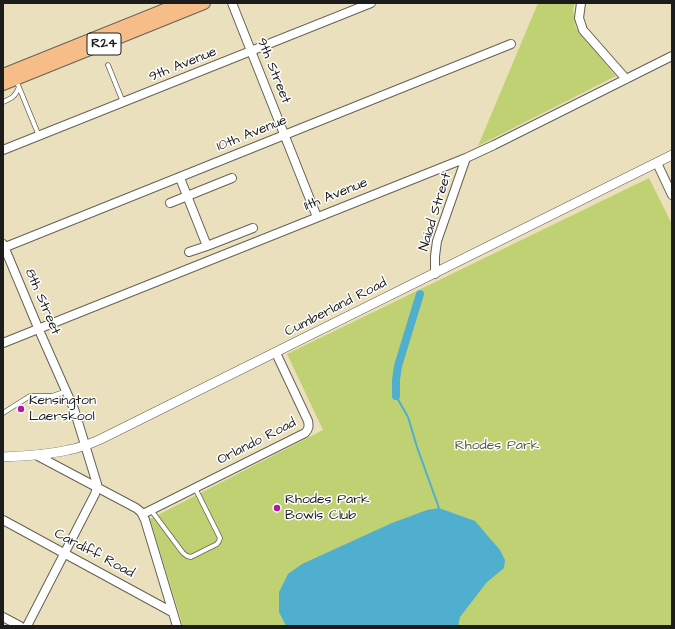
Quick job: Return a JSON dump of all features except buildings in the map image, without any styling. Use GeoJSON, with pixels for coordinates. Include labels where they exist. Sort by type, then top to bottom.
{"type":"FeatureCollection","features":[{"type":"Feature","properties":{"kind":"main road","name":"R24"},"geometry":{"type":"LineString","coordinates":[[3,75],[182,3]]}},
{"type":"Feature","properties":{"kind":"main road","name":"R24"},"geometry":{"type":"LineString","coordinates":[[3,84],[17,83],[204,3]]}},
{"type":"Feature","properties":{"kind":"street","name":"9th Street"},"geometry":{"type":"LineString","coordinates":[[232,3],[317,217]]}},
{"type":"Feature","properties":{"kind":"street","name":"9th Avenue"},"geometry":{"type":"LineString","coordinates":[[3,150],[371,3]]}},
{"type":"Feature","properties":{"kind":"street"},"geometry":{"type":"LineString","coordinates":[[582,3],[579,18],[583,30],[626,79]]}},
{"type":"Feature","properties":{"kind":"street","name":"10th Avenue"},"geometry":{"type":"LineString","coordinates":[[4,246],[180,178],[511,44]]}},
{"type":"Feature","properties":{"kind":"street","name":"11th Avenue"},"geometry":{"type":"LineString","coordinates":[[3,343],[39,330],[466,158],[672,56]]}},
{"type":"Feature","properties":{"kind":"street","name":"Cumberland Road"},"geometry":{"type":"LineString","coordinates":[[3,458],[36,455],[86,446],[276,353],[672,155]]}},
{"type":"Feature","properties":{"kind":"street","name":"Naiad Street"},"geometry":{"type":"LineString","coordinates":[[435,274],[435,256],[438,241],[466,158]]}},
{"type":"Feature","properties":{"kind":"street"},"geometry":{"type":"LineString","coordinates":[[657,163],[672,195]]}},
{"type":"Feature","properties":{"kind":"street"},"geometry":{"type":"LineString","coordinates":[[180,178],[207,246]]}},
{"type":"Feature","properties":{"kind":"street"},"geometry":{"type":"LineString","coordinates":[[170,203],[232,178]]}},
{"type":"Feature","properties":{"kind":"street"},"geometry":{"type":"LineString","coordinates":[[189,252],[253,228]]}},
{"type":"Feature","properties":{"kind":"street","name":"8th Street"},"geometry":{"type":"LineString","coordinates":[[4,246],[74,408],[96,478],[97,488]]}},
{"type":"Feature","properties":{"kind":"street","name":"Orlando Road"},"geometry":{"type":"LineString","coordinates":[[143,514],[305,433],[309,428],[308,421],[276,353]]}},
{"type":"Feature","properties":{"kind":"street"},"geometry":{"type":"LineString","coordinates":[[36,455],[136,508],[143,514],[177,626]]}},
{"type":"Feature","properties":{"kind":"street"},"geometry":{"type":"LineString","coordinates":[[27,626],[97,488]]}},
{"type":"Feature","properties":{"kind":"street","name":"Cardiff Road"},"geometry":{"type":"LineString","coordinates":[[3,520],[172,612]]}},
{"type":"Feature","properties":{"kind":"street"},"geometry":{"type":"LineString","coordinates":[[3,617],[20,626]]}},
{"type":"Feature","properties":{"kind":"lane"},"geometry":{"type":"LineString","coordinates":[[108,65],[123,102]]}},
{"type":"Feature","properties":{"kind":"lane"},"geometry":{"type":"LineString","coordinates":[[3,102],[12,98],[16,94],[17,83]]}},
{"type":"Feature","properties":{"kind":"lane"},"geometry":{"type":"LineString","coordinates":[[17,83],[28,113],[40,136]]}},
{"type":"Feature","properties":{"kind":"lane"},"geometry":{"type":"LineString","coordinates":[[3,413],[30,396],[52,396],[67,391]]}},
{"type":"Feature","properties":{"kind":"lane"},"geometry":{"type":"LineString","coordinates":[[151,510],[183,553],[192,557],[217,544],[220,538],[195,488]]}},
{"type":"Feature","properties":{"kind":"green space"},"geometry":{"type":"Polygon","coordinates":[[[538,3],[575,3],[573,9],[576,28],[616,76],[478,146],[538,3]]]}},
{"type":"Feature","properties":{"kind":"green space","name":"Rhodes Park"},"geometry":{"type":"Polygon","coordinates":[[[649,178],[672,224],[672,626],[183,626],[150,519],[323,430],[287,354],[649,178]]]}},
{"type":"Feature","properties":{"kind":"water"},"geometry":{"type":"Polygon","coordinates":[[[439,508],[475,521],[500,550],[505,560],[504,568],[487,582],[460,617],[458,626],[286,626],[279,612],[279,592],[288,574],[302,564],[392,523],[427,510],[439,508]]]}},
{"type":"Feature","properties":{"kind":"waterway"},"geometry":{"type":"LineString","coordinates":[[396,396],[398,366],[420,294]]}},
{"type":"Feature","properties":{"kind":"waterway"},"geometry":{"type":"LineString","coordinates":[[396,396],[408,417],[439,508]]}},
{"type":"Feature","properties":{"kind":"place","name":"Kensington Laerskool"},"geometry":{"type":"Point","coordinates":[21,409]}},
{"type":"Feature","properties":{"kind":"place","name":"Rhodes Park Bowls Club"},"geometry":{"type":"Point","coordinates":[277,508]}}]}
